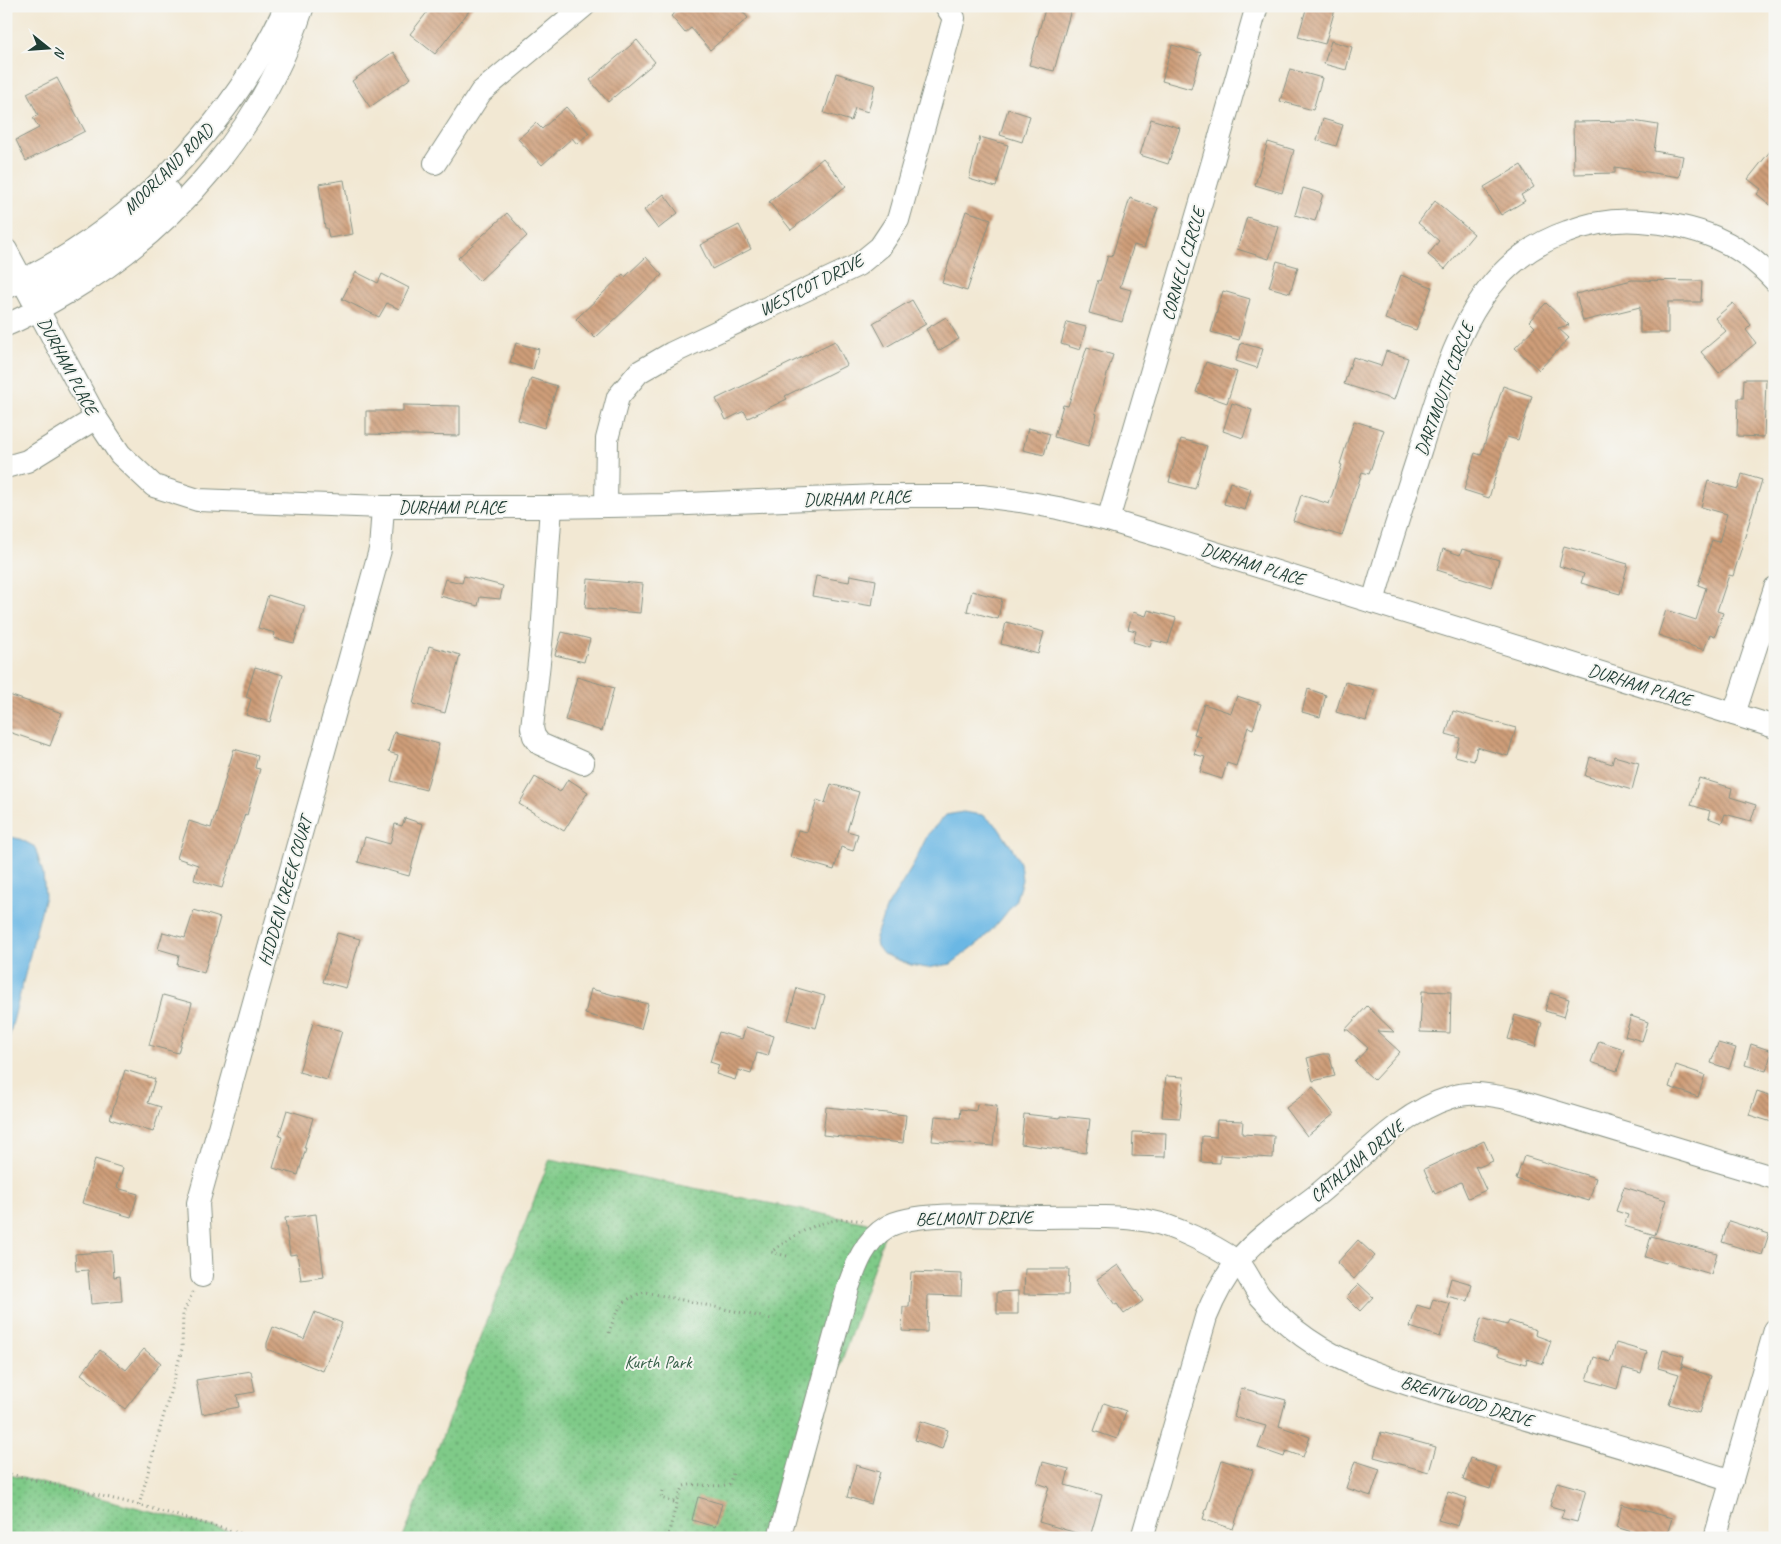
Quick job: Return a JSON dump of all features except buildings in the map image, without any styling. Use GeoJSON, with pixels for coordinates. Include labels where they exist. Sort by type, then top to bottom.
{"type":"FeatureCollection","features":[{"type":"Feature","properties":{"kind":"street","name":"MOORLAND ROAD"},"geometry":{"type":"LineString","coordinates":[[14,284],[64,257],[114,222],[159,182],[198,143],[224,111],[261,54],[286,6]]}},
{"type":"Feature","properties":{"kind":"street","name":"MOORLAND ROAD"},"geometry":{"type":"LineString","coordinates":[[6,325],[38,310],[95,276],[138,244],[181,204],[221,160],[255,110],[277,70],[296,29],[303,6]]}},
{"type":"Feature","properties":{"kind":"street"},"geometry":{"type":"LineString","coordinates":[[434,163],[481,92],[584,6]]}},
{"type":"Feature","properties":{"kind":"street","name":"WESTCOT DRIVE"},"geometry":{"type":"LineString","coordinates":[[606,506],[607,439],[618,397],[639,372],[672,353],[858,265],[880,247],[898,220],[954,18],[946,6]]}},
{"type":"Feature","properties":{"kind":"street","name":"CORNELL CIRCLE"},"geometry":{"type":"LineString","coordinates":[[1108,520],[1257,6]]}},
{"type":"Feature","properties":{"kind":"street"},"geometry":{"type":"LineString","coordinates":[[38,310],[42,297],[49,287],[126,234],[164,198],[195,161],[230,113],[261,54]]}},
{"type":"Feature","properties":{"kind":"street","name":"DARTMOUTH CIRCLE"},"geometry":{"type":"LineString","coordinates":[[1373,602],[1436,402],[1464,326],[1491,284],[1528,251],[1551,237],[1580,227],[1605,222],[1635,220],[1663,222],[1694,229],[1721,239],[1745,253],[1775,281]]}},
{"type":"Feature","properties":{"kind":"street","name":"DURHAM PLACE"},"geometry":{"type":"LineString","coordinates":[[6,250],[14,284],[38,310],[96,418],[120,454],[154,486],[198,500],[383,507],[606,506],[953,495],[1020,501],[1108,520],[1775,727]]}},
{"type":"Feature","properties":{"kind":"street"},"geometry":{"type":"LineString","coordinates":[[6,302],[10,298],[14,284]]}},
{"type":"Feature","properties":{"kind":"street"},"geometry":{"type":"LineString","coordinates":[[6,467],[27,461],[96,418]]}},
{"type":"Feature","properties":{"kind":"street","name":"HIDDEN CREEK COURT"},"geometry":{"type":"LineString","coordinates":[[202,1276],[198,1202],[380,550],[383,507]]}},
{"type":"Feature","properties":{"kind":"street"},"geometry":{"type":"LineString","coordinates":[[551,507],[542,634],[532,728],[534,736],[540,744],[583,763]]}},
{"type":"Feature","properties":{"kind":"street"},"geometry":{"type":"LineString","coordinates":[[1734,714],[1775,588]]}},
{"type":"Feature","properties":{"kind":"street","name":"CATALINA DRIVE"},"geometry":{"type":"LineString","coordinates":[[1142,1538],[1206,1317],[1214,1296],[1238,1261],[1263,1236],[1317,1195],[1406,1119],[1425,1107],[1454,1096],[1487,1094],[1516,1100],[1775,1178]]}},
{"type":"Feature","properties":{"kind":"street","name":"BELMONT DRIVE"},"geometry":{"type":"LineString","coordinates":[[779,1538],[848,1288],[865,1249],[874,1237],[887,1227],[903,1220],[940,1216],[1108,1218],[1149,1221],[1173,1228],[1238,1261]]}},
{"type":"Feature","properties":{"kind":"street","name":"BRENTWOOD DRIVE"},"geometry":{"type":"LineString","coordinates":[[1238,1261],[1255,1291],[1290,1326],[1311,1342],[1364,1369],[1423,1389],[1732,1481]]}},
{"type":"Feature","properties":{"kind":"street"},"geometry":{"type":"LineString","coordinates":[[1715,1538],[1775,1330]]}},
{"type":"Feature","properties":{"kind":"path"},"geometry":{"type":"LineString","coordinates":[[787,1256],[771,1252],[816,1224],[854,1220],[887,1227]]}},
{"type":"Feature","properties":{"kind":"path"},"geometry":{"type":"LineString","coordinates":[[139,1506],[182,1349],[183,1313],[202,1276]]}},
{"type":"Feature","properties":{"kind":"path"},"geometry":{"type":"LineString","coordinates":[[609,1333],[615,1315],[623,1302],[634,1295],[645,1292],[771,1319]]}},
{"type":"Feature","properties":{"kind":"path"},"geometry":{"type":"LineString","coordinates":[[666,1538],[684,1486],[695,1484],[719,1488],[729,1484],[734,1472]]}},
{"type":"Feature","properties":{"kind":"path"},"geometry":{"type":"LineString","coordinates":[[6,1473],[257,1538]]}},
{"type":"Feature","properties":{"kind":"path"},"geometry":{"type":"LineString","coordinates":[[662,1492],[661,1498],[677,1503]]}},
{"type":"Feature","properties":{"kind":"green space","name":"Kurth Park"},"geometry":{"type":"Polygon","coordinates":[[[550,1159],[887,1227],[782,1538],[403,1538],[550,1159]]]}},
{"type":"Feature","properties":{"kind":"green space"},"geometry":{"type":"Polygon","coordinates":[[[6,1474],[256,1538],[6,1538],[6,1474]]]}},
{"type":"Feature","properties":{"kind":"water"},"geometry":{"type":"Polygon","coordinates":[[[963,812],[983,815],[997,826],[1014,851],[1020,863],[1022,880],[1015,902],[981,941],[951,964],[927,968],[911,965],[883,954],[877,946],[875,937],[887,907],[911,869],[928,834],[946,815],[963,812]]]}},
{"type":"Feature","properties":{"kind":"water"},"geometry":{"type":"Polygon","coordinates":[[[6,836],[20,839],[35,847],[43,873],[45,896],[6,1049],[6,836]]]}}]}
